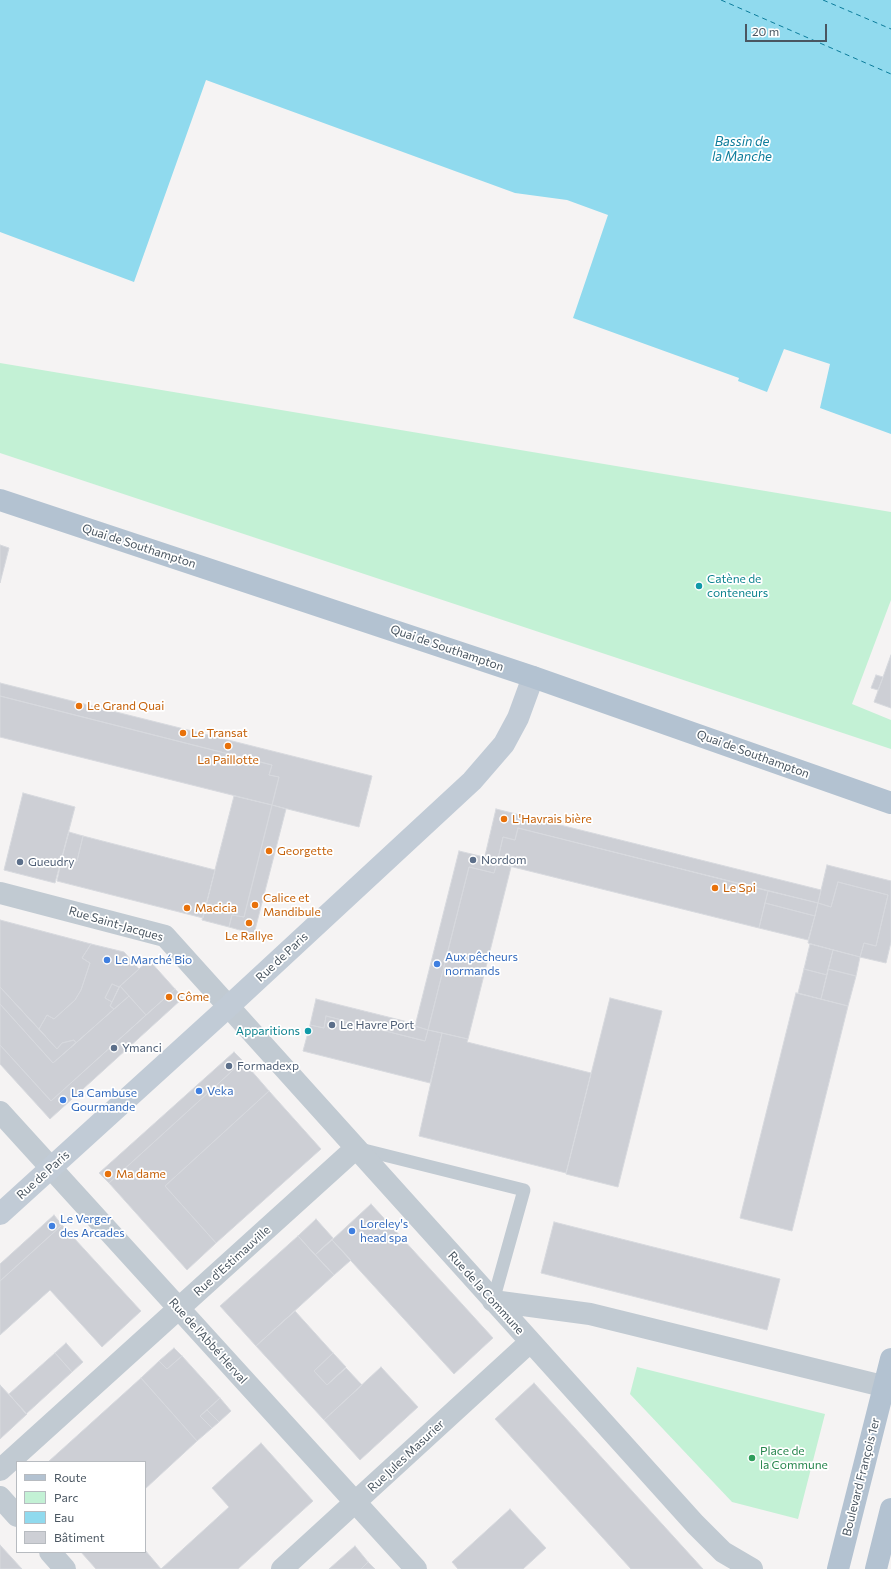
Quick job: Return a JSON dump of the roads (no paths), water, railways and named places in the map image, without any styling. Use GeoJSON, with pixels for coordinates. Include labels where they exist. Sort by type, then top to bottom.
{"type":"FeatureCollection","features":[{"type":"Feature","properties":{"kind":"main road","name":"Quai de Southampton"},"geometry":{"type":"LineString","coordinates":[[0,500],[533,677],[891,803]]}},
{"type":"Feature","properties":{"kind":"main road","name":"Rue de Paris"},"geometry":{"type":"LineString","coordinates":[[0,1214],[229,1006],[482,770],[504,744],[518,718],[533,677]]}},
{"type":"Feature","properties":{"kind":"main road","name":"Boulevard François 1er"},"geometry":{"type":"LineString","coordinates":[[838,1569],[888,1387],[891,1359]]}},
{"type":"Feature","properties":{"kind":"main road"},"geometry":{"type":"LineString","coordinates":[[876,1569],[891,1509]]}},
{"type":"Feature","properties":{"kind":"street","name":"Rue Saint-Jacques"},"geometry":{"type":"LineString","coordinates":[[0,893],[165,936],[229,1006]]}},
{"type":"Feature","properties":{"kind":"street","name":"Rue de la Commune"},"geometry":{"type":"LineString","coordinates":[[229,1006],[530,1342],[712,1541],[723,1552],[752,1569]]}},
{"type":"Feature","properties":{"kind":"street","name":"Rue de l'Abbé Herval"},"geometry":{"type":"LineString","coordinates":[[0,1112],[416,1569]]}},
{"type":"Feature","properties":{"kind":"street","name":"Rue d'Estimauville"},"geometry":{"type":"LineString","coordinates":[[0,1470],[356,1148]]}},
{"type":"Feature","properties":{"kind":"street"},"geometry":{"type":"LineString","coordinates":[[493,1301],[590,1314],[888,1387]]}},
{"type":"Feature","properties":{"kind":"street","name":"Rue Jules Masurier"},"geometry":{"type":"LineString","coordinates":[[282,1569],[530,1342]]}},
{"type":"Feature","properties":{"kind":"street"},"geometry":{"type":"LineString","coordinates":[[0,1497],[16,1515]]}},
{"type":"Feature","properties":{"kind":"street"},"geometry":{"type":"LineString","coordinates":[[51,1553],[65,1569]]}},
{"type":"Feature","properties":{"kind":"lane"},"geometry":{"type":"LineString","coordinates":[[356,1148],[524,1190],[493,1301]]}},
{"type":"Feature","properties":{"kind":"water","name":"Bassin de la Manche"},"geometry":{"type":"Polygon","coordinates":[[[0,0],[891,0],[891,434],[820,408],[830,364],[784,349],[767,392],[738,381],[739,378],[573,318],[608,215],[567,200],[515,193],[206,80],[134,282],[0,232],[0,0]]]}},
{"type":"Feature","properties":{"kind":"place","name":"Catène de conteneurs"},"geometry":{"type":"Point","coordinates":[699,586]}},
{"type":"Feature","properties":{"kind":"place","name":"Le Grand Quai"},"geometry":{"type":"Point","coordinates":[79,706]}},
{"type":"Feature","properties":{"kind":"place","name":"Le Transat"},"geometry":{"type":"Point","coordinates":[183,733]}},
{"type":"Feature","properties":{"kind":"place","name":"La Paillotte"},"geometry":{"type":"Point","coordinates":[228,746]}},
{"type":"Feature","properties":{"kind":"place","name":"L'Havrais bière"},"geometry":{"type":"Point","coordinates":[504,819]}},
{"type":"Feature","properties":{"kind":"place","name":"Georgette"},"geometry":{"type":"Point","coordinates":[269,851]}},
{"type":"Feature","properties":{"kind":"place","name":"Nordom"},"geometry":{"type":"Point","coordinates":[473,860]}},
{"type":"Feature","properties":{"kind":"place","name":"Gueudry"},"geometry":{"type":"Point","coordinates":[20,862]}},
{"type":"Feature","properties":{"kind":"place","name":"Le Spi"},"geometry":{"type":"Point","coordinates":[715,888]}},
{"type":"Feature","properties":{"kind":"place","name":"Calice et Mandibule"},"geometry":{"type":"Point","coordinates":[255,905]}},
{"type":"Feature","properties":{"kind":"place","name":"Macicia"},"geometry":{"type":"Point","coordinates":[187,908]}},
{"type":"Feature","properties":{"kind":"place","name":"Le Rallye"},"geometry":{"type":"Point","coordinates":[249,923]}},
{"type":"Feature","properties":{"kind":"place","name":"Le Marché Bio"},"geometry":{"type":"Point","coordinates":[107,960]}},
{"type":"Feature","properties":{"kind":"place","name":"Aux pêcheurs normands"},"geometry":{"type":"Point","coordinates":[437,964]}},
{"type":"Feature","properties":{"kind":"place","name":"Côme"},"geometry":{"type":"Point","coordinates":[169,997]}},
{"type":"Feature","properties":{"kind":"place","name":"Le Havre Port"},"geometry":{"type":"Point","coordinates":[332,1025]}},
{"type":"Feature","properties":{"kind":"place","name":"Apparitions"},"geometry":{"type":"Point","coordinates":[308,1031]}},
{"type":"Feature","properties":{"kind":"place","name":"Ymanci"},"geometry":{"type":"Point","coordinates":[114,1048]}},
{"type":"Feature","properties":{"kind":"place","name":"Formadexp"},"geometry":{"type":"Point","coordinates":[229,1066]}},
{"type":"Feature","properties":{"kind":"place","name":"Veka"},"geometry":{"type":"Point","coordinates":[199,1091]}},
{"type":"Feature","properties":{"kind":"place","name":"La Cambuse Gourmande"},"geometry":{"type":"Point","coordinates":[63,1100]}},
{"type":"Feature","properties":{"kind":"place","name":"Ma dame"},"geometry":{"type":"Point","coordinates":[108,1174]}},
{"type":"Feature","properties":{"kind":"place","name":"Le Verger des Arcades"},"geometry":{"type":"Point","coordinates":[52,1226]}},
{"type":"Feature","properties":{"kind":"place","name":"Loreley's head spa"},"geometry":{"type":"Point","coordinates":[352,1231]}},
{"type":"Feature","properties":{"kind":"place","name":"Place de la Commune"},"geometry":{"type":"Point","coordinates":[752,1458]}}]}
